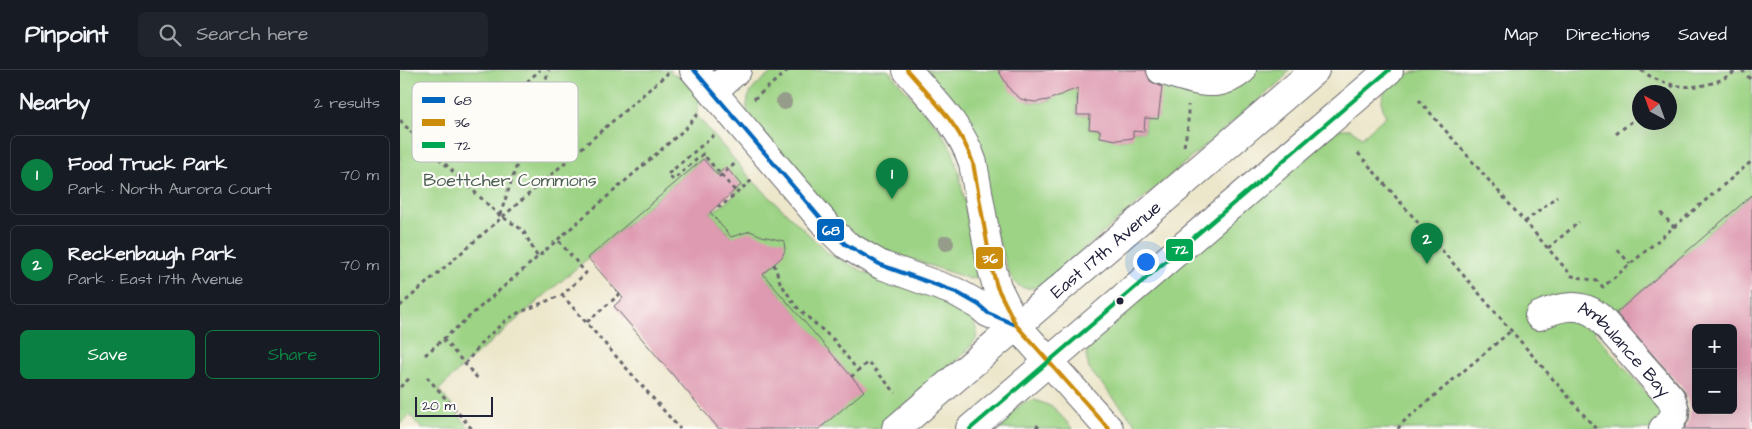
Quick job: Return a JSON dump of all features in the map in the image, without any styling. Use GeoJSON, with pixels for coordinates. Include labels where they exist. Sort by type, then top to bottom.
{"type":"FeatureCollection","features":[{"type":"Feature","properties":{"kind":"street"},"geometry":{"type":"LineString","coordinates":[[713,91],[737,70]]}},
{"type":"Feature","properties":{"kind":"street"},"geometry":{"type":"LineString","coordinates":[[907,70],[954,125],[969,150],[993,272],[1016,325],[1109,429]]}},
{"type":"Feature","properties":{"kind":"street"},"geometry":{"type":"LineString","coordinates":[[1173,74],[1206,83],[1214,83],[1228,79],[1242,70]]}},
{"type":"Feature","properties":{"kind":"street","name":"East 17th Avenue"},"geometry":{"type":"LineString","coordinates":[[896,429],[1315,70]]}},
{"type":"Feature","properties":{"kind":"street"},"geometry":{"type":"LineString","coordinates":[[970,429],[1389,70]]}},
{"type":"Feature","properties":{"kind":"street"},"geometry":{"type":"LineString","coordinates":[[682,71],[713,91],[826,226],[845,244],[881,265],[956,292],[979,305],[988,313],[1016,325]]}},
{"type":"Feature","properties":{"kind":"street","name":"Ambulance Bay"},"geometry":{"type":"LineString","coordinates":[[1539,316],[1556,308],[1570,306],[1584,308],[1594,313],[1664,390],[1675,405],[1674,415],[1663,429]]}},
{"type":"Feature","properties":{"kind":"path"},"geometry":{"type":"LineString","coordinates":[[527,82],[540,70]]}},
{"type":"Feature","properties":{"kind":"path"},"geometry":{"type":"LineString","coordinates":[[545,82],[549,70]]}},
{"type":"Feature","properties":{"kind":"path"},"geometry":{"type":"LineString","coordinates":[[1641,70],[1656,79],[1674,85]]}},
{"type":"Feature","properties":{"kind":"path"},"geometry":{"type":"LineString","coordinates":[[1677,85],[1702,86],[1717,82],[1737,70]]}},
{"type":"Feature","properties":{"kind":"path"},"geometry":{"type":"LineString","coordinates":[[1742,70],[1752,81]]}},
{"type":"Feature","properties":{"kind":"path"},"geometry":{"type":"LineString","coordinates":[[578,154],[682,71]]}},
{"type":"Feature","properties":{"kind":"path"},"geometry":{"type":"LineString","coordinates":[[1173,74],[1188,101],[1188,126],[1184,146]]}},
{"type":"Feature","properties":{"kind":"path"},"geometry":{"type":"LineString","coordinates":[[1419,100],[1572,276],[1597,281],[1604,287],[1752,161]]}},
{"type":"Feature","properties":{"kind":"path"},"geometry":{"type":"LineString","coordinates":[[425,355],[697,116]]}},
{"type":"Feature","properties":{"kind":"path"},"geometry":{"type":"LineString","coordinates":[[400,120],[410,131]]}},
{"type":"Feature","properties":{"kind":"path"},"geometry":{"type":"LineString","coordinates":[[1616,134],[1632,121]]}},
{"type":"Feature","properties":{"kind":"path"},"geometry":{"type":"LineString","coordinates":[[713,135],[668,174],[673,180],[703,154],[720,176],[737,193]]}},
{"type":"Feature","properties":{"kind":"path"},"geometry":{"type":"LineString","coordinates":[[1358,153],[1596,429]]}},
{"type":"Feature","properties":{"kind":"path"},"geometry":{"type":"LineString","coordinates":[[443,162],[501,216],[524,232],[537,256]]}},
{"type":"Feature","properties":{"kind":"path"},"geometry":{"type":"LineString","coordinates":[[501,216],[519,162]]}},
{"type":"Feature","properties":{"kind":"path"},"geometry":{"type":"LineString","coordinates":[[400,306],[501,216],[568,162]]}},
{"type":"Feature","properties":{"kind":"path"},"geometry":{"type":"LineString","coordinates":[[720,176],[737,162]]}},
{"type":"Feature","properties":{"kind":"path"},"geometry":{"type":"LineString","coordinates":[[718,205],[720,208],[752,180]]}},
{"type":"Feature","properties":{"kind":"path"},"geometry":{"type":"LineString","coordinates":[[1525,222],[1557,196]]}},
{"type":"Feature","properties":{"kind":"path"},"geometry":{"type":"LineString","coordinates":[[1662,213],[1674,227]]}},
{"type":"Feature","properties":{"kind":"path"},"geometry":{"type":"LineString","coordinates":[[1548,248],[1579,222]]}},
{"type":"Feature","properties":{"kind":"path"},"geometry":{"type":"LineString","coordinates":[[465,364],[483,341],[505,321],[527,309],[562,295],[586,273],[557,239]]}},
{"type":"Feature","properties":{"kind":"path"},"geometry":{"type":"LineString","coordinates":[[1618,250],[1630,264]]}},
{"type":"Feature","properties":{"kind":"path"},"geometry":{"type":"LineString","coordinates":[[774,264],[780,282],[796,305],[834,340],[858,371]]}},
{"type":"Feature","properties":{"kind":"path"},"geometry":{"type":"LineString","coordinates":[[588,322],[620,294]]}},
{"type":"Feature","properties":{"kind":"path"},"geometry":{"type":"LineString","coordinates":[[562,295],[588,322],[680,429]]}},
{"type":"Feature","properties":{"kind":"path"},"geometry":{"type":"LineString","coordinates":[[1398,429],[1511,330]]}},
{"type":"Feature","properties":{"kind":"path"},"geometry":{"type":"LineString","coordinates":[[443,339],[480,380]]}},
{"type":"Feature","properties":{"kind":"path"},"geometry":{"type":"LineString","coordinates":[[851,377],[868,362],[896,393]]}},
{"type":"Feature","properties":{"kind":"path"},"geometry":{"type":"LineString","coordinates":[[427,377],[472,429]]}},
{"type":"Feature","properties":{"kind":"path"},"geometry":{"type":"LineString","coordinates":[[400,387],[410,378]]}},
{"type":"Feature","properties":{"kind":"path"},"geometry":{"type":"LineString","coordinates":[[1036,425],[1040,429]]}},
{"type":"Feature","properties":{"kind":"green space","name":"Boettcher Commons"},"geometry":{"type":"Polygon","coordinates":[[[400,70],[672,70],[670,72],[687,80],[700,95],[697,116],[752,180],[828,253],[864,272],[962,308],[973,318],[977,333],[976,339],[966,352],[878,429],[819,429],[863,391],[710,212],[720,207],[737,193],[703,159],[465,364],[439,390],[470,429],[422,429],[410,415],[400,424],[400,70]]]}},
{"type":"Feature","properties":{"kind":"green space"},"geometry":{"type":"Polygon","coordinates":[[[775,70],[888,70],[940,130],[952,150],[959,173],[978,272],[977,277],[970,279],[878,248],[843,226],[748,116],[747,107],[750,94],[758,84],[775,70]]]}},
{"type":"Feature","properties":{"kind":"green space"},"geometry":{"type":"Polygon","coordinates":[[[919,70],[1003,70],[1005,80],[1016,95],[1024,100],[1033,102],[1051,100],[1059,94],[1076,72],[1077,115],[1090,115],[1089,129],[1100,130],[1100,136],[1117,140],[1132,138],[1133,131],[1144,132],[1145,118],[1158,118],[1161,70],[1289,70],[1284,78],[1042,285],[1024,288],[1017,285],[1009,273],[1002,248],[919,70]]]}},
{"type":"Feature","properties":{"kind":"green space"},"geometry":{"type":"Polygon","coordinates":[[[1422,70],[1752,70],[1752,195],[1594,332],[1677,429],[1140,429],[1089,369],[1086,355],[1091,341],[1339,129],[1350,129],[1362,137],[1386,116],[1383,110],[1382,99],[1386,89],[1402,76],[1422,70]]]}},
{"type":"Feature","properties":{"kind":"green space"},"geometry":{"type":"Polygon","coordinates":[[[1035,400],[1053,407],[1073,429],[988,429],[1014,407],[1016,409],[1024,402],[1035,400]]]}},
{"type":"Feature","properties":{"kind":"building"},"geometry":{"type":"Polygon","coordinates":[[[998,70],[1146,70],[1150,81],[1162,87],[1158,119],[1145,118],[1144,132],[1133,131],[1133,138],[1117,140],[1100,137],[1100,130],[1089,129],[1090,115],[1077,115],[1078,88],[1048,100],[1028,101],[1021,99],[1011,91],[998,70]]]}},
{"type":"Feature","properties":{"kind":"building"},"geometry":{"type":"Polygon","coordinates":[[[703,159],[717,175],[726,167],[741,185],[710,212],[731,237],[750,231],[784,241],[785,250],[782,257],[763,274],[864,391],[819,429],[719,429],[614,306],[623,298],[588,258],[703,159]]]}},
{"type":"Feature","properties":{"kind":"building"},"geometry":{"type":"Polygon","coordinates":[[[1752,195],[1752,429],[1684,429],[1689,420],[1690,409],[1684,390],[1616,313],[1752,195]]]}},
{"type":"Feature","properties":{"kind":"transit line","name":"68"},"geometry":{"type":"LineString","coordinates":[[694,70],[827,226],[845,244],[881,265],[956,292],[979,305],[988,313],[1016,325]]}},
{"type":"Feature","properties":{"kind":"transit line","name":"36"},"geometry":{"type":"LineString","coordinates":[[907,70],[945,114],[968,150],[973,163],[991,265],[997,287],[1016,325],[1109,429]]}},
{"type":"Feature","properties":{"kind":"transit line","name":"72"},"geometry":{"type":"LineString","coordinates":[[970,429],[1389,70]]}},
{"type":"Feature","properties":{"kind":"place","name":"Food Truck Park"},"geometry":{"type":"Point","coordinates":[892,199]}},
{"type":"Feature","properties":{"kind":"place","name":"Reckenbaugh Park"},"geometry":{"type":"Point","coordinates":[1427,264]}}]}
